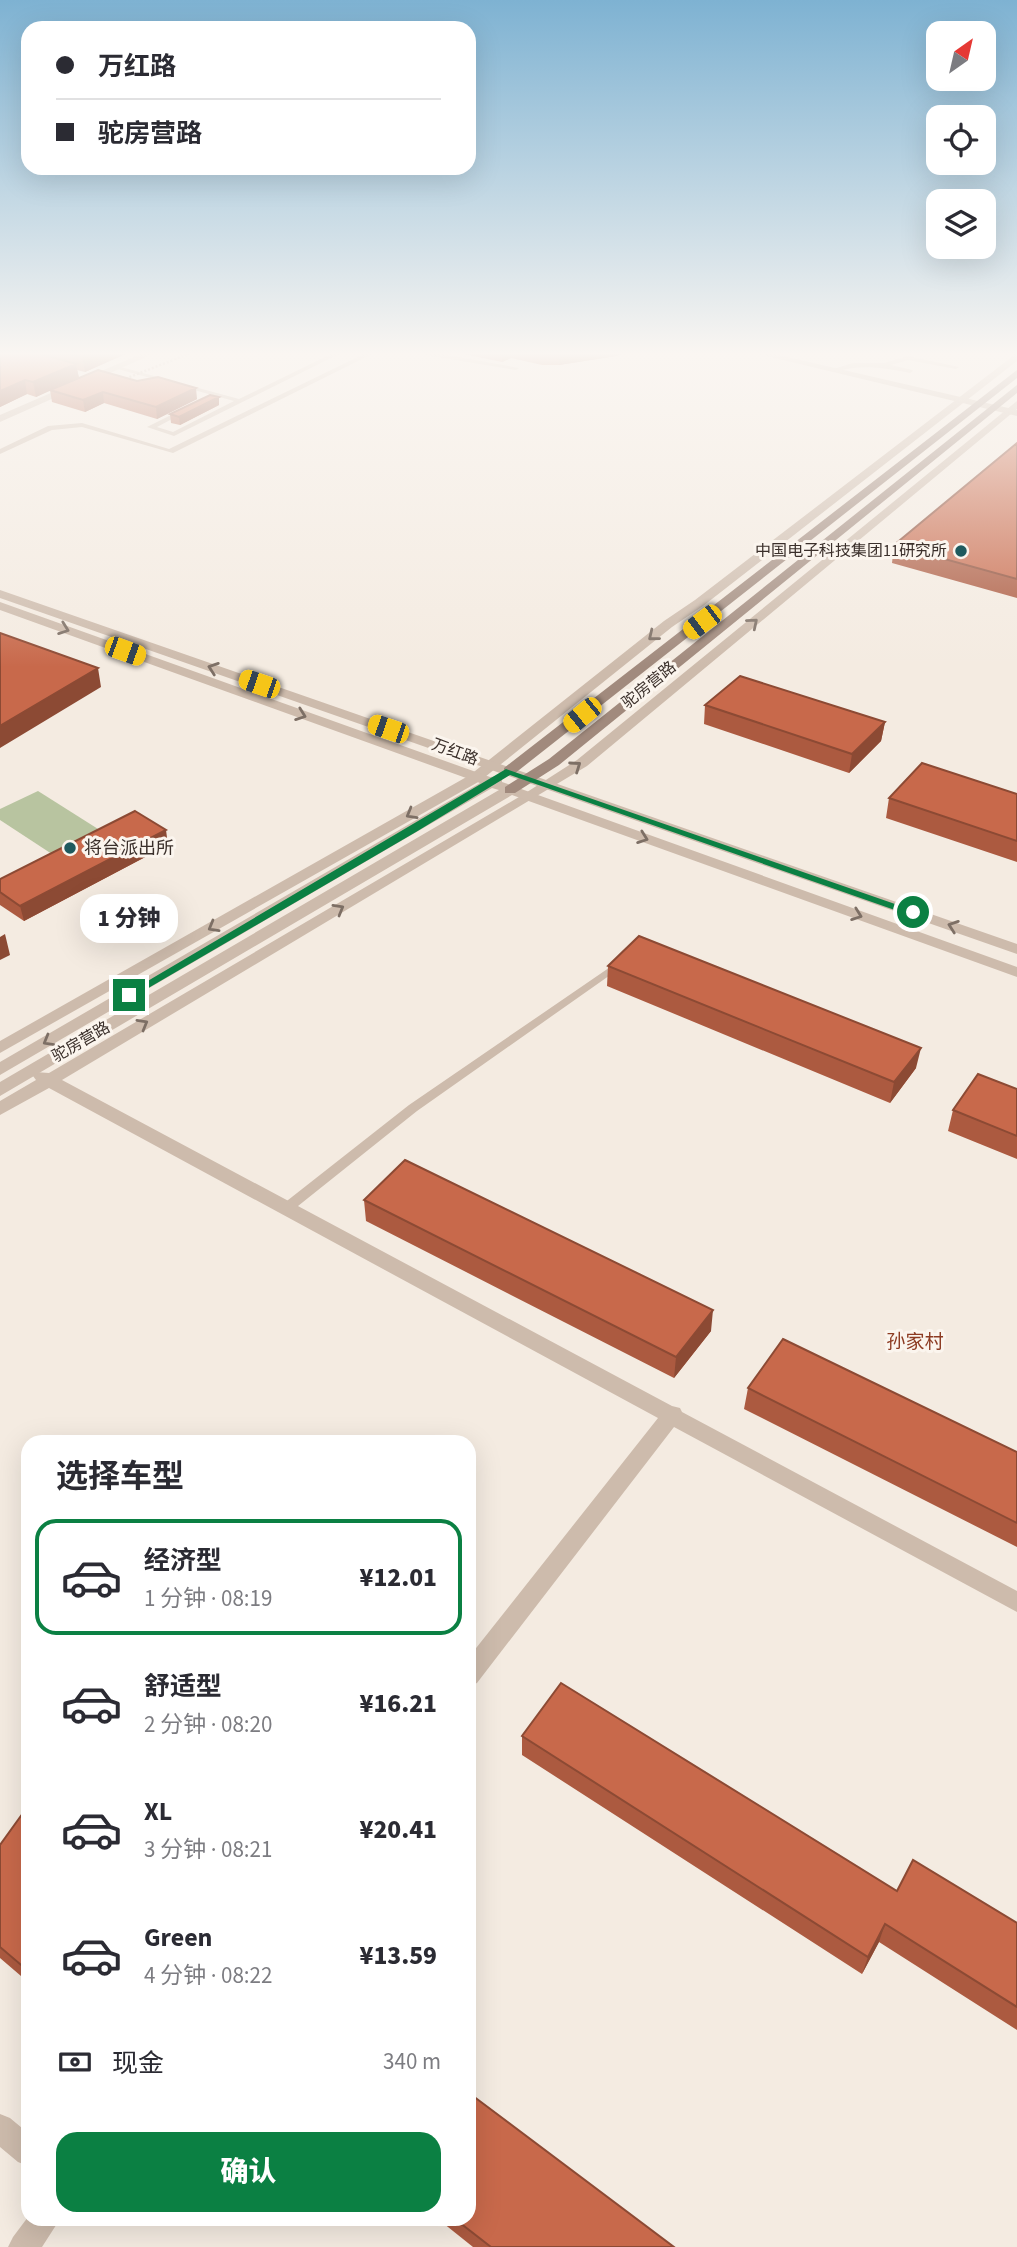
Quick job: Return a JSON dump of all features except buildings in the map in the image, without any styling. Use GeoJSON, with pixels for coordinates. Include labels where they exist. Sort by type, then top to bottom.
{"type":"FeatureCollection","features":[{"type":"Feature","properties":{"kind":"main road","name":"驼房营路"},"geometry":{"type":"LineString","coordinates":[[509,771],[719,610],[910,458]]}},
{"type":"Feature","properties":{"kind":"main road","name":"驼房营路"},"geometry":{"type":"LineString","coordinates":[[510,790],[554,762],[930,458]]}},
{"type":"Feature","properties":{"kind":"street"},"geometry":{"type":"LineString","coordinates":[[0,1048],[482,780],[491,765],[668,624],[699,603],[886,458]]}},
{"type":"Feature","properties":{"kind":"street"},"geometry":{"type":"LineString","coordinates":[[0,1109],[40,1076],[529,797],[582,762],[955,458]]}},
{"type":"Feature","properties":{"kind":"street","name":"万红路"},"geometry":{"type":"LineString","coordinates":[[0,594],[1017,949]]}},
{"type":"Feature","properties":{"kind":"street","name":"万红路"},"geometry":{"type":"LineString","coordinates":[[0,606],[1017,972]]}},
{"type":"Feature","properties":{"kind":"street","name":"驼房营路"},"geometry":{"type":"LineString","coordinates":[[0,1069],[482,780],[509,771]]}},
{"type":"Feature","properties":{"kind":"street","name":"驼房营路"},"geometry":{"type":"LineString","coordinates":[[0,1090],[40,1076],[510,790]]}},
{"type":"Feature","properties":{"kind":"street"},"geometry":{"type":"LineString","coordinates":[[40,1076],[673,1414],[1017,1602]]}},
{"type":"Feature","properties":{"kind":"street"},"geometry":{"type":"LineString","coordinates":[[476,1666],[673,1414]]}},
{"type":"Feature","properties":{"kind":"street"},"geometry":{"type":"LineString","coordinates":[[0,2128],[21,2146]]}},
{"type":"Feature","properties":{"kind":"street"},"geometry":{"type":"LineString","coordinates":[[23,2247],[40,2226]]}},
{"type":"Feature","properties":{"kind":"lane"},"geometry":{"type":"LineString","coordinates":[[288,1207],[413,1108],[631,955]]}},
{"type":"Feature","properties":{"kind":"green space"},"geometry":{"type":"Polygon","coordinates":[[[38,791],[106,834],[58,858],[0,820],[0,809],[38,791]]]}},
{"type":"Feature","properties":{"kind":"place","name":"中国电子科技集团11研究所"},"geometry":{"type":"Point","coordinates":[961,551]}},
{"type":"Feature","properties":{"kind":"place","name":"将台派出所"},"geometry":{"type":"Point","coordinates":[70,848]}},
{"type":"Feature","properties":{"kind":"district","name":"孙家村"},"geometry":{"type":"Point","coordinates":[915,1342]}},
{"type":"Feature","properties":{"kind":"route"},"geometry":{"type":"LineString","coordinates":[[129,995],[509,771],[913,912]]}}]}
